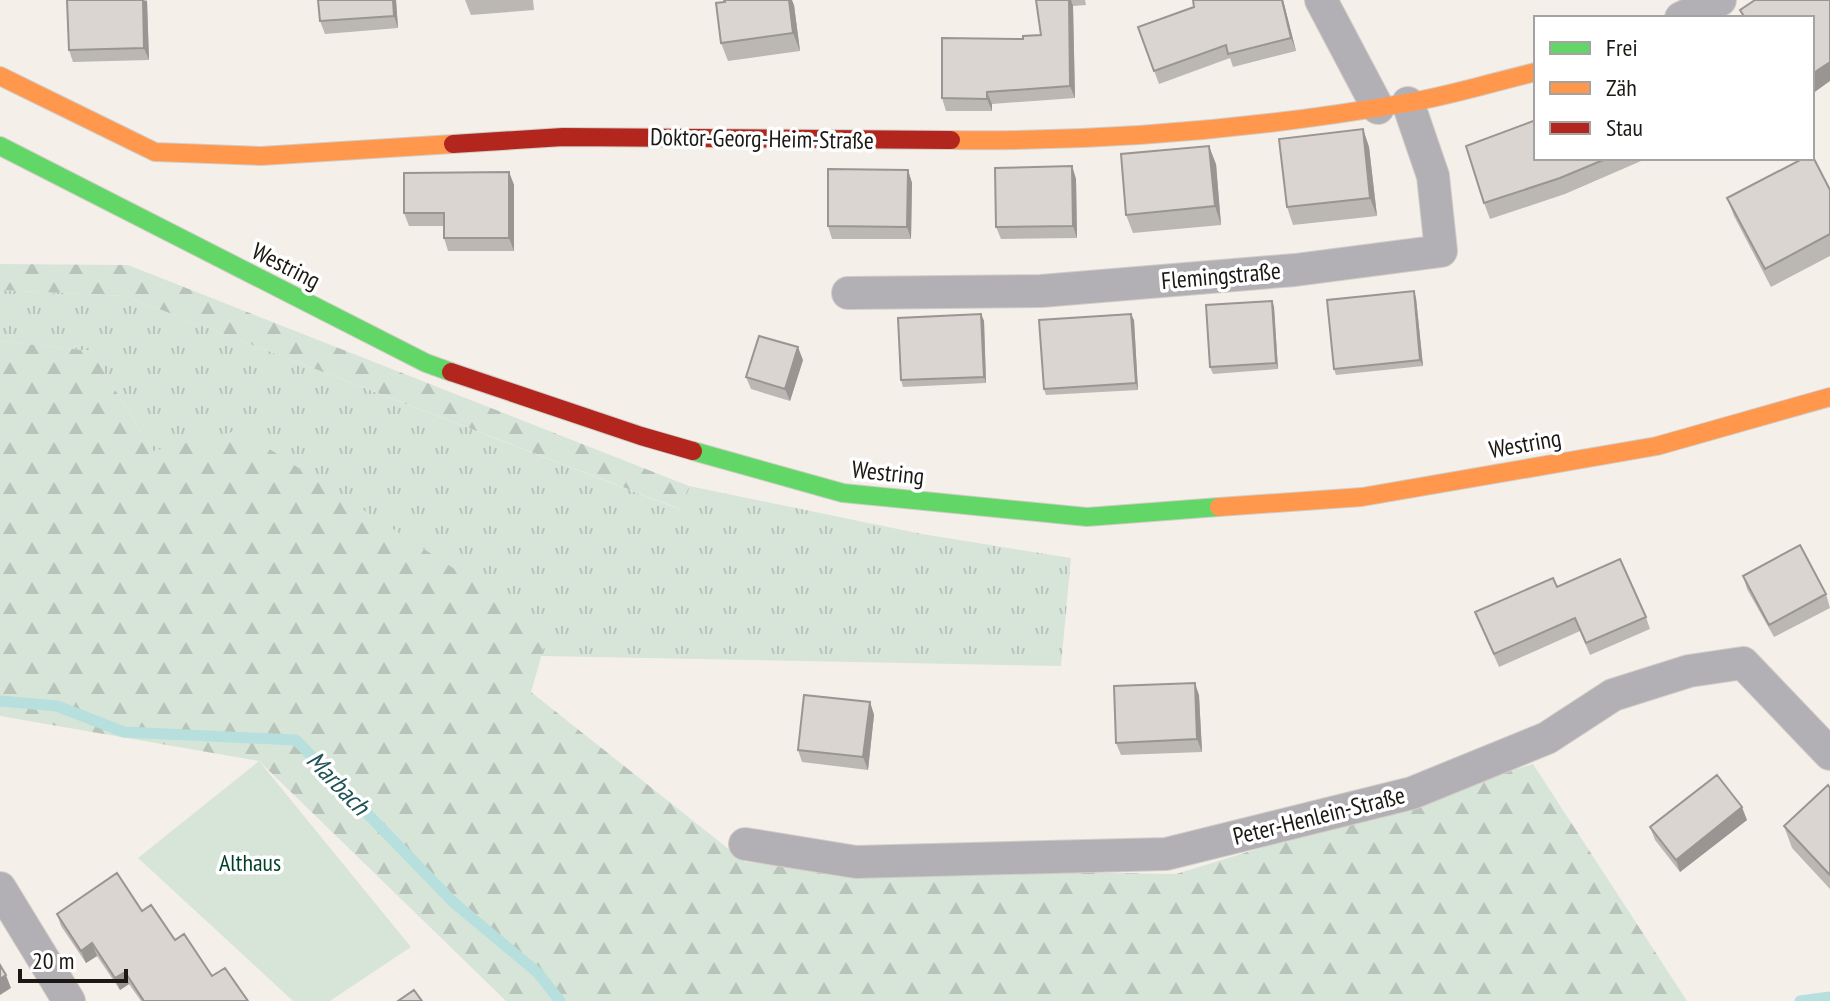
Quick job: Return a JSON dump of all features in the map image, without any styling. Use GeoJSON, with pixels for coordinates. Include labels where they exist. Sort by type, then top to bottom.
{"type":"FeatureCollection","features":[{"type":"Feature","properties":{"kind":"main road","name":"Doktor-Georg-Heim-Straße"},"geometry":{"type":"LineString","coordinates":[[0,76],[155,152],[261,156],[563,137],[1008,141],[1221,130],[1393,105],[1534,72]]}},
{"type":"Feature","properties":{"kind":"main road","name":"Westring"},"geometry":{"type":"LineString","coordinates":[[0,146],[426,363],[641,436],[843,493],[1087,517],[1362,497],[1657,446],[1830,397]]}},
{"type":"Feature","properties":{"kind":"street"},"geometry":{"type":"LineString","coordinates":[[1321,0],[1393,105]]}},
{"type":"Feature","properties":{"kind":"street"},"geometry":{"type":"LineString","coordinates":[[1685,16],[1720,0]]}},
{"type":"Feature","properties":{"kind":"street","name":"Flemingstraße"},"geometry":{"type":"LineString","coordinates":[[848,293],[1041,291],[1295,270],[1441,251],[1433,176],[1393,105]]}},
{"type":"Feature","properties":{"kind":"street","name":"Peter-Henlein-Straße"},"geometry":{"type":"LineString","coordinates":[[745,844],[856,862],[1166,854],[1412,793],[1547,738],[1613,695],[1689,671],[1743,663],[1830,754]]}},
{"type":"Feature","properties":{"kind":"street"},"geometry":{"type":"LineString","coordinates":[[0,888],[69,1001]]}},
{"type":"Feature","properties":{"kind":"green space"},"geometry":{"type":"Polygon","coordinates":[[[0,264],[128,265],[689,486],[680,509],[125,296],[0,290],[0,264]]]}},
{"type":"Feature","properties":{"kind":"green space"},"geometry":{"type":"Polygon","coordinates":[[[0,290],[125,296],[679,509],[689,486],[922,534],[1071,558],[1061,666],[541,656],[548,630],[153,451],[91,351],[0,341],[0,290]]]}},
{"type":"Feature","properties":{"kind":"green space"},"geometry":{"type":"Polygon","coordinates":[[[0,341],[91,351],[153,451],[240,430],[549,630],[531,692],[745,862],[856,869],[1176,874],[1533,764],[1687,1001],[506,1001],[259,761],[0,716],[0,341]]]}},
{"type":"Feature","properties":{"kind":"green space","name":"Althaus"},"geometry":{"type":"Polygon","coordinates":[[[259,761],[411,947],[330,1001],[293,1001],[138,858],[259,761]]]}},
{"type":"Feature","properties":{"kind":"building"},"geometry":{"type":"Polygon","coordinates":[[[67,0],[143,0],[144,48],[69,50],[67,0]]]}},
{"type":"Feature","properties":{"kind":"building"},"geometry":{"type":"Polygon","coordinates":[[[318,0],[393,0],[394,16],[320,21],[318,0]]]}},
{"type":"Feature","properties":{"kind":"building"},"geometry":{"type":"Polygon","coordinates":[[[724,0],[789,0],[793,33],[721,43],[716,3],[724,0]]]}},
{"type":"Feature","properties":{"kind":"building"},"geometry":{"type":"Polygon","coordinates":[[[1036,0],[1069,0],[1070,86],[987,92],[987,99],[942,98],[942,38],[1023,39],[1023,36],[1041,35],[1036,0]]]}},
{"type":"Feature","properties":{"kind":"building"},"geometry":{"type":"Polygon","coordinates":[[[1193,0],[1282,0],[1291,38],[1228,54],[1226,45],[1154,71],[1138,27],[1194,7],[1193,0]]]}},
{"type":"Feature","properties":{"kind":"building"},"geometry":{"type":"Polygon","coordinates":[[[1755,0],[1830,0],[1830,62],[1814,73],[1814,16],[1744,16],[1740,10],[1755,0]]]}},
{"type":"Feature","properties":{"kind":"building"},"geometry":{"type":"Polygon","coordinates":[[[1534,121],[1534,160],[1603,160],[1484,203],[1466,146],[1534,121]]]}},
{"type":"Feature","properties":{"kind":"building"},"geometry":{"type":"Polygon","coordinates":[[[1363,129],[1370,198],[1287,207],[1279,139],[1363,129]]]}},
{"type":"Feature","properties":{"kind":"building"},"geometry":{"type":"Polygon","coordinates":[[[1209,146],[1215,206],[1126,215],[1121,154],[1209,146]]]}},
{"type":"Feature","properties":{"kind":"building"},"geometry":{"type":"Polygon","coordinates":[[[1814,159],[1830,190],[1830,234],[1765,269],[1727,198],[1800,160],[1814,159]]]}},
{"type":"Feature","properties":{"kind":"building"},"geometry":{"type":"Polygon","coordinates":[[[1072,166],[1073,226],[996,227],[995,168],[1072,166]]]}},
{"type":"Feature","properties":{"kind":"building"},"geometry":{"type":"Polygon","coordinates":[[[828,169],[908,170],[907,227],[828,226],[828,169]]]}},
{"type":"Feature","properties":{"kind":"building"},"geometry":{"type":"Polygon","coordinates":[[[509,172],[509,238],[444,238],[444,213],[404,213],[404,173],[509,172]]]}},
{"type":"Feature","properties":{"kind":"building"},"geometry":{"type":"Polygon","coordinates":[[[1414,291],[1420,360],[1334,369],[1327,300],[1414,291]]]}},
{"type":"Feature","properties":{"kind":"building"},"geometry":{"type":"Polygon","coordinates":[[[1272,301],[1276,363],[1210,367],[1206,305],[1272,301]]]}},
{"type":"Feature","properties":{"kind":"building"},"geometry":{"type":"Polygon","coordinates":[[[981,314],[984,377],[901,380],[898,318],[981,314]]]}},
{"type":"Feature","properties":{"kind":"building"},"geometry":{"type":"Polygon","coordinates":[[[1131,314],[1136,383],[1044,389],[1039,320],[1131,314]]]}},
{"type":"Feature","properties":{"kind":"building"},"geometry":{"type":"Polygon","coordinates":[[[759,336],[798,347],[785,389],[746,377],[759,336]]]}},
{"type":"Feature","properties":{"kind":"building"},"geometry":{"type":"Polygon","coordinates":[[[1800,545],[1826,594],[1769,625],[1743,576],[1800,545]]]}},
{"type":"Feature","properties":{"kind":"building"},"geometry":{"type":"Polygon","coordinates":[[[1620,559],[1646,617],[1586,643],[1575,618],[1494,654],[1475,612],[1553,578],[1557,587],[1620,559]]]}},
{"type":"Feature","properties":{"kind":"building"},"geometry":{"type":"Polygon","coordinates":[[[1195,683],[1197,739],[1116,743],[1114,686],[1195,683]]]}},
{"type":"Feature","properties":{"kind":"building"},"geometry":{"type":"Polygon","coordinates":[[[804,695],[870,702],[863,757],[798,750],[804,695]]]}},
{"type":"Feature","properties":{"kind":"building"},"geometry":{"type":"Polygon","coordinates":[[[1717,775],[1742,807],[1676,860],[1650,827],[1717,775]]]}},
{"type":"Feature","properties":{"kind":"building"},"geometry":{"type":"Polygon","coordinates":[[[1828,785],[1830,788],[1830,875],[1784,826],[1828,785]]]}},
{"type":"Feature","properties":{"kind":"building"},"geometry":{"type":"Polygon","coordinates":[[[117,873],[142,911],[151,905],[175,940],[184,934],[212,976],[225,968],[248,1001],[144,1001],[125,972],[115,978],[92,943],[81,951],[57,914],[117,873]]]}},
{"type":"Feature","properties":{"kind":"building"},"geometry":{"type":"Polygon","coordinates":[[[0,965],[6,975],[0,979],[0,965]]]}},
{"type":"Feature","properties":{"kind":"building"},"geometry":{"type":"Polygon","coordinates":[[[414,990],[422,1001],[398,1001],[414,990]]]}},
{"type":"Feature","properties":{"kind":"waterway","name":"Marbach"},"geometry":{"type":"LineString","coordinates":[[0,701],[57,706],[124,732],[296,740],[453,902],[538,973],[560,1001]]}},
{"type":"Feature","properties":{"kind":"waterway","name":"Marbach"},"geometry":{"type":"LineString","coordinates":[[1800,1001],[1830,997]]}},
{"type":"Feature","properties":{"kind":"traffic: fast"},"geometry":{"type":"LineString","coordinates":[[0,146],[426,363],[451,372]]}},
{"type":"Feature","properties":{"kind":"traffic: fast"},"geometry":{"type":"LineString","coordinates":[[693,451],[843,493],[1087,517],[1219,507]]}},
{"type":"Feature","properties":{"kind":"traffic: slow"},"geometry":{"type":"LineString","coordinates":[[951,140],[1065,139],[1236,127],[1422,100],[1534,73]]}},
{"type":"Feature","properties":{"kind":"traffic: slow"},"geometry":{"type":"LineString","coordinates":[[0,76],[155,152],[261,156],[453,144]]}},
{"type":"Feature","properties":{"kind":"traffic: slow"},"geometry":{"type":"LineString","coordinates":[[1219,507],[1362,497],[1657,446],[1830,397]]}},
{"type":"Feature","properties":{"kind":"traffic: jam"},"geometry":{"type":"LineString","coordinates":[[453,144],[563,137],[951,140]]}},
{"type":"Feature","properties":{"kind":"traffic: jam"},"geometry":{"type":"LineString","coordinates":[[451,372],[693,451]]}}]}
